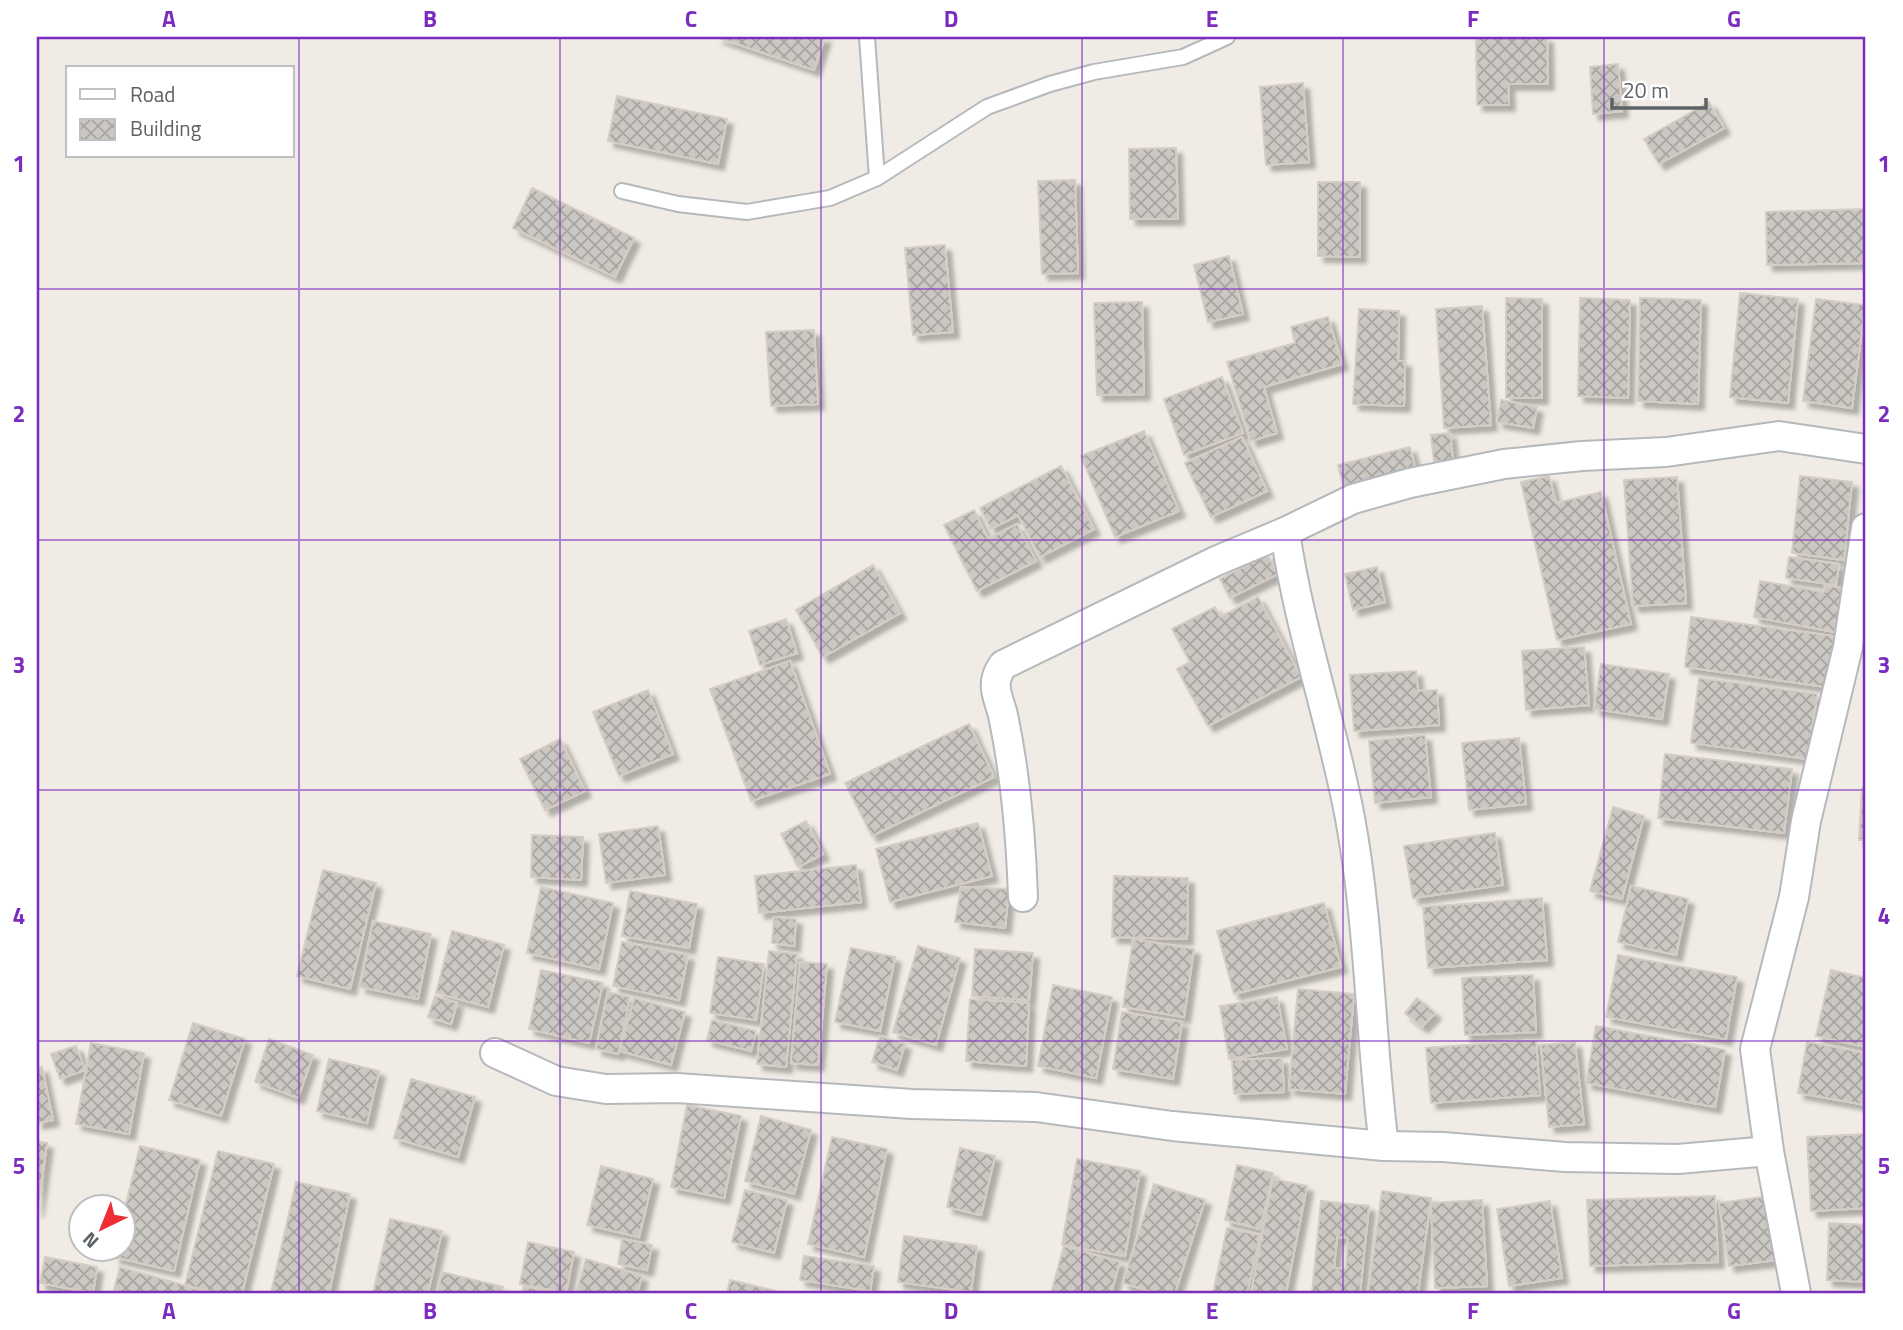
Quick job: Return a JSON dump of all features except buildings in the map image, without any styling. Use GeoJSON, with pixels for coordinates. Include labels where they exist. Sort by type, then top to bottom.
{"type":"FeatureCollection","features":[{"type":"Feature","properties":{"kind":"street"},"geometry":{"type":"LineString","coordinates":[[1023,897],[1014,774],[1003,716],[994,692],[996,676],[1003,665],[1216,561],[1353,499],[1410,483],[1504,464],[1582,456],[1666,452],[1779,436],[1866,449]]}},
{"type":"Feature","properties":{"kind":"street"},"geometry":{"type":"LineString","coordinates":[[1796,1293],[1769,1151],[1755,1049],[1794,897],[1806,821],[1848,647],[1866,528]]}},
{"type":"Feature","properties":{"kind":"street"},"geometry":{"type":"LineString","coordinates":[[1285,532],[1294,589],[1350,817],[1365,925],[1373,1061],[1384,1146]]}},
{"type":"Feature","properties":{"kind":"street"},"geometry":{"type":"LineString","coordinates":[[495,1053],[556,1081],[606,1089],[677,1088],[912,1104],[1036,1107],[1172,1126],[1384,1146],[1678,1159],[1769,1151]]}},
{"type":"Feature","properties":{"kind":"lane"},"geometry":{"type":"LineString","coordinates":[[867,37],[877,178]]}},
{"type":"Feature","properties":{"kind":"lane"},"geometry":{"type":"LineString","coordinates":[[622,191],[678,204],[747,212],[830,198],[877,178],[987,107],[1050,84],[1094,72],[1183,57],[1227,37]]}}]}
